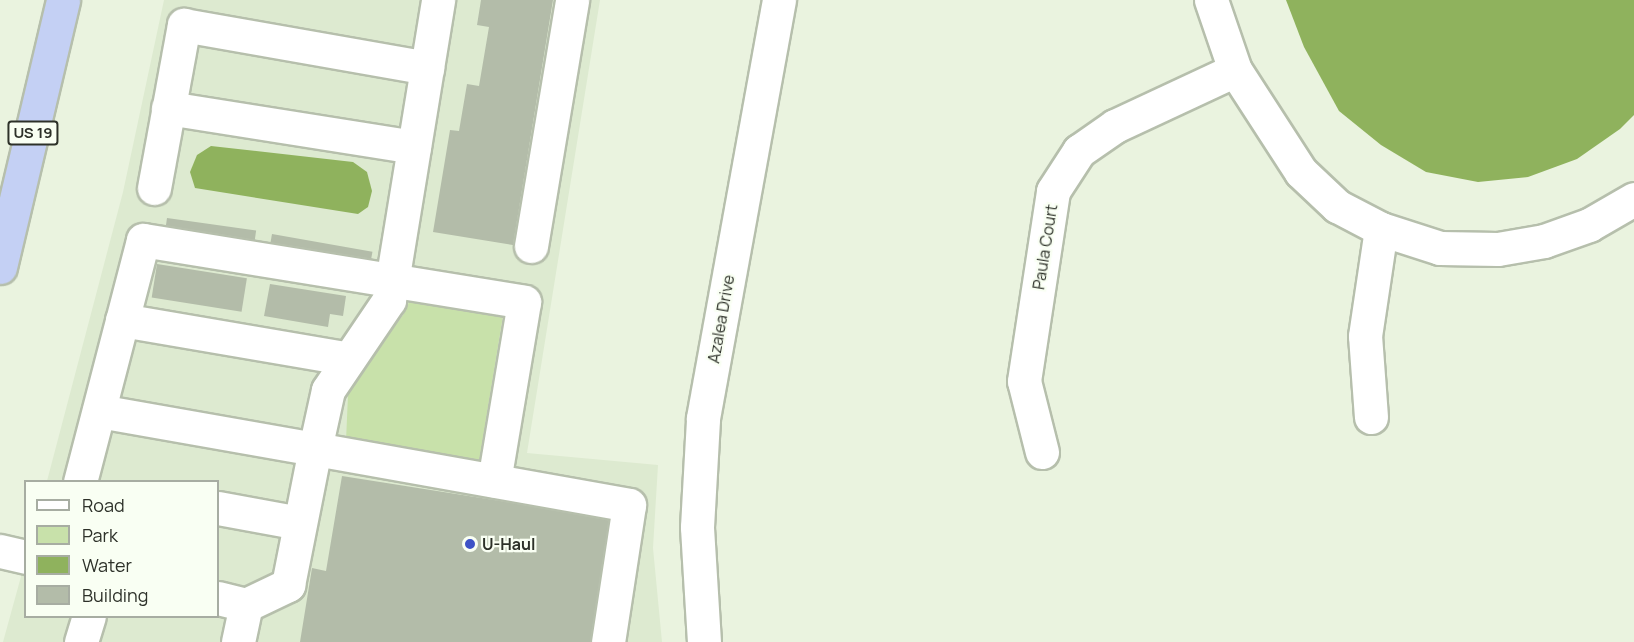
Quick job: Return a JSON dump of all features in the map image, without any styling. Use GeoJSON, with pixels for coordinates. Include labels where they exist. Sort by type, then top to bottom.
{"type":"FeatureCollection","features":[{"type":"Feature","properties":{"kind":"highway","name":"US 19"},"geometry":{"type":"LineString","coordinates":[[0,267],[63,0]]}},
{"type":"Feature","properties":{"kind":"street"},"geometry":{"type":"LineString","coordinates":[[238,642],[232,601],[288,585],[328,390],[388,300],[438,0]]}},
{"type":"Feature","properties":{"kind":"street"},"geometry":{"type":"LineString","coordinates":[[531,246],[572,0]]}},
{"type":"Feature","properties":{"kind":"street","name":"Azalea Drive"},"geometry":{"type":"LineString","coordinates":[[704,642],[697,527],[703,418],[779,0]]}},
{"type":"Feature","properties":{"kind":"street"},"geometry":{"type":"LineString","coordinates":[[1211,0],[1235,70],[1301,172],[1337,206],[1381,230],[1440,248],[1498,249],[1544,241],[1589,225],[1634,199]]}},
{"type":"Feature","properties":{"kind":"street"},"geometry":{"type":"LineString","coordinates":[[154,188],[184,25],[427,68]]}},
{"type":"Feature","properties":{"kind":"street","name":"Paula Court"},"geometry":{"type":"LineString","coordinates":[[1042,452],[1024,381],[1053,191],[1079,151],[1115,126],[1235,70]]}},
{"type":"Feature","properties":{"kind":"street"},"geometry":{"type":"LineString","coordinates":[[168,108],[414,147]]}},
{"type":"Feature","properties":{"kind":"street"},"geometry":{"type":"LineString","coordinates":[[1371,417],[1365,336],[1381,230]]}},
{"type":"Feature","properties":{"kind":"street"},"geometry":{"type":"LineString","coordinates":[[81,480],[143,240],[524,302],[494,481]]}},
{"type":"Feature","properties":{"kind":"street"},"geometry":{"type":"LineString","coordinates":[[122,320],[349,358]]}},
{"type":"Feature","properties":{"kind":"street"},"geometry":{"type":"LineString","coordinates":[[99,411],[628,505],[608,642]]}},
{"type":"Feature","properties":{"kind":"street"},"geometry":{"type":"LineString","coordinates":[[219,508],[300,523]]}},
{"type":"Feature","properties":{"kind":"street"},"geometry":{"type":"LineString","coordinates":[[0,551],[24,557]]}},
{"type":"Feature","properties":{"kind":"street"},"geometry":{"type":"LineString","coordinates":[[81,642],[88,618]]}},
{"type":"Feature","properties":{"kind":"shaded area"},"geometry":{"type":"Polygon","coordinates":[[[164,0],[600,0],[527,453],[658,465],[653,548],[662,642],[3,642],[24,566],[24,618],[219,618],[219,480],[47,480],[123,192],[164,0]]]}},
{"type":"Feature","properties":{"kind":"green space"},"geometry":{"type":"Polygon","coordinates":[[[409,302],[503,316],[479,462],[346,441],[348,395],[356,376],[403,315],[409,302]]]}},
{"type":"Feature","properties":{"kind":"water"},"geometry":{"type":"Polygon","coordinates":[[[1286,0],[1634,0],[1634,115],[1620,129],[1577,159],[1528,177],[1478,182],[1426,172],[1381,145],[1339,111],[1304,47],[1286,0]]]}},
{"type":"Feature","properties":{"kind":"water"},"geometry":{"type":"Polygon","coordinates":[[[211,146],[353,162],[367,172],[372,191],[368,207],[358,214],[195,188],[190,172],[197,155],[211,146]]]}},
{"type":"Feature","properties":{"kind":"building"},"geometry":{"type":"Polygon","coordinates":[[[481,0],[553,0],[513,245],[433,232],[450,130],[459,131],[467,84],[479,86],[489,27],[477,25],[481,0]]]}},
{"type":"Feature","properties":{"kind":"building"},"geometry":{"type":"Polygon","coordinates":[[[167,218],[256,231],[254,243],[165,231],[167,218]]]}},
{"type":"Feature","properties":{"kind":"building"},"geometry":{"type":"Polygon","coordinates":[[[272,234],[372,252],[370,265],[270,247],[272,234]]]}},
{"type":"Feature","properties":{"kind":"building"},"geometry":{"type":"Polygon","coordinates":[[[157,264],[247,278],[242,312],[152,298],[157,264]]]}},
{"type":"Feature","properties":{"kind":"building"},"geometry":{"type":"Polygon","coordinates":[[[270,284],[346,296],[343,316],[330,314],[328,327],[264,316],[270,284]]]}},
{"type":"Feature","properties":{"kind":"building","name":"U-Haul"},"geometry":{"type":"Polygon","coordinates":[[[342,476],[614,519],[594,642],[300,642],[312,568],[326,571],[342,476]]]}},
{"type":"Feature","properties":{"kind":"place","name":"U-Haul"},"geometry":{"type":"Point","coordinates":[470,544]}}]}
